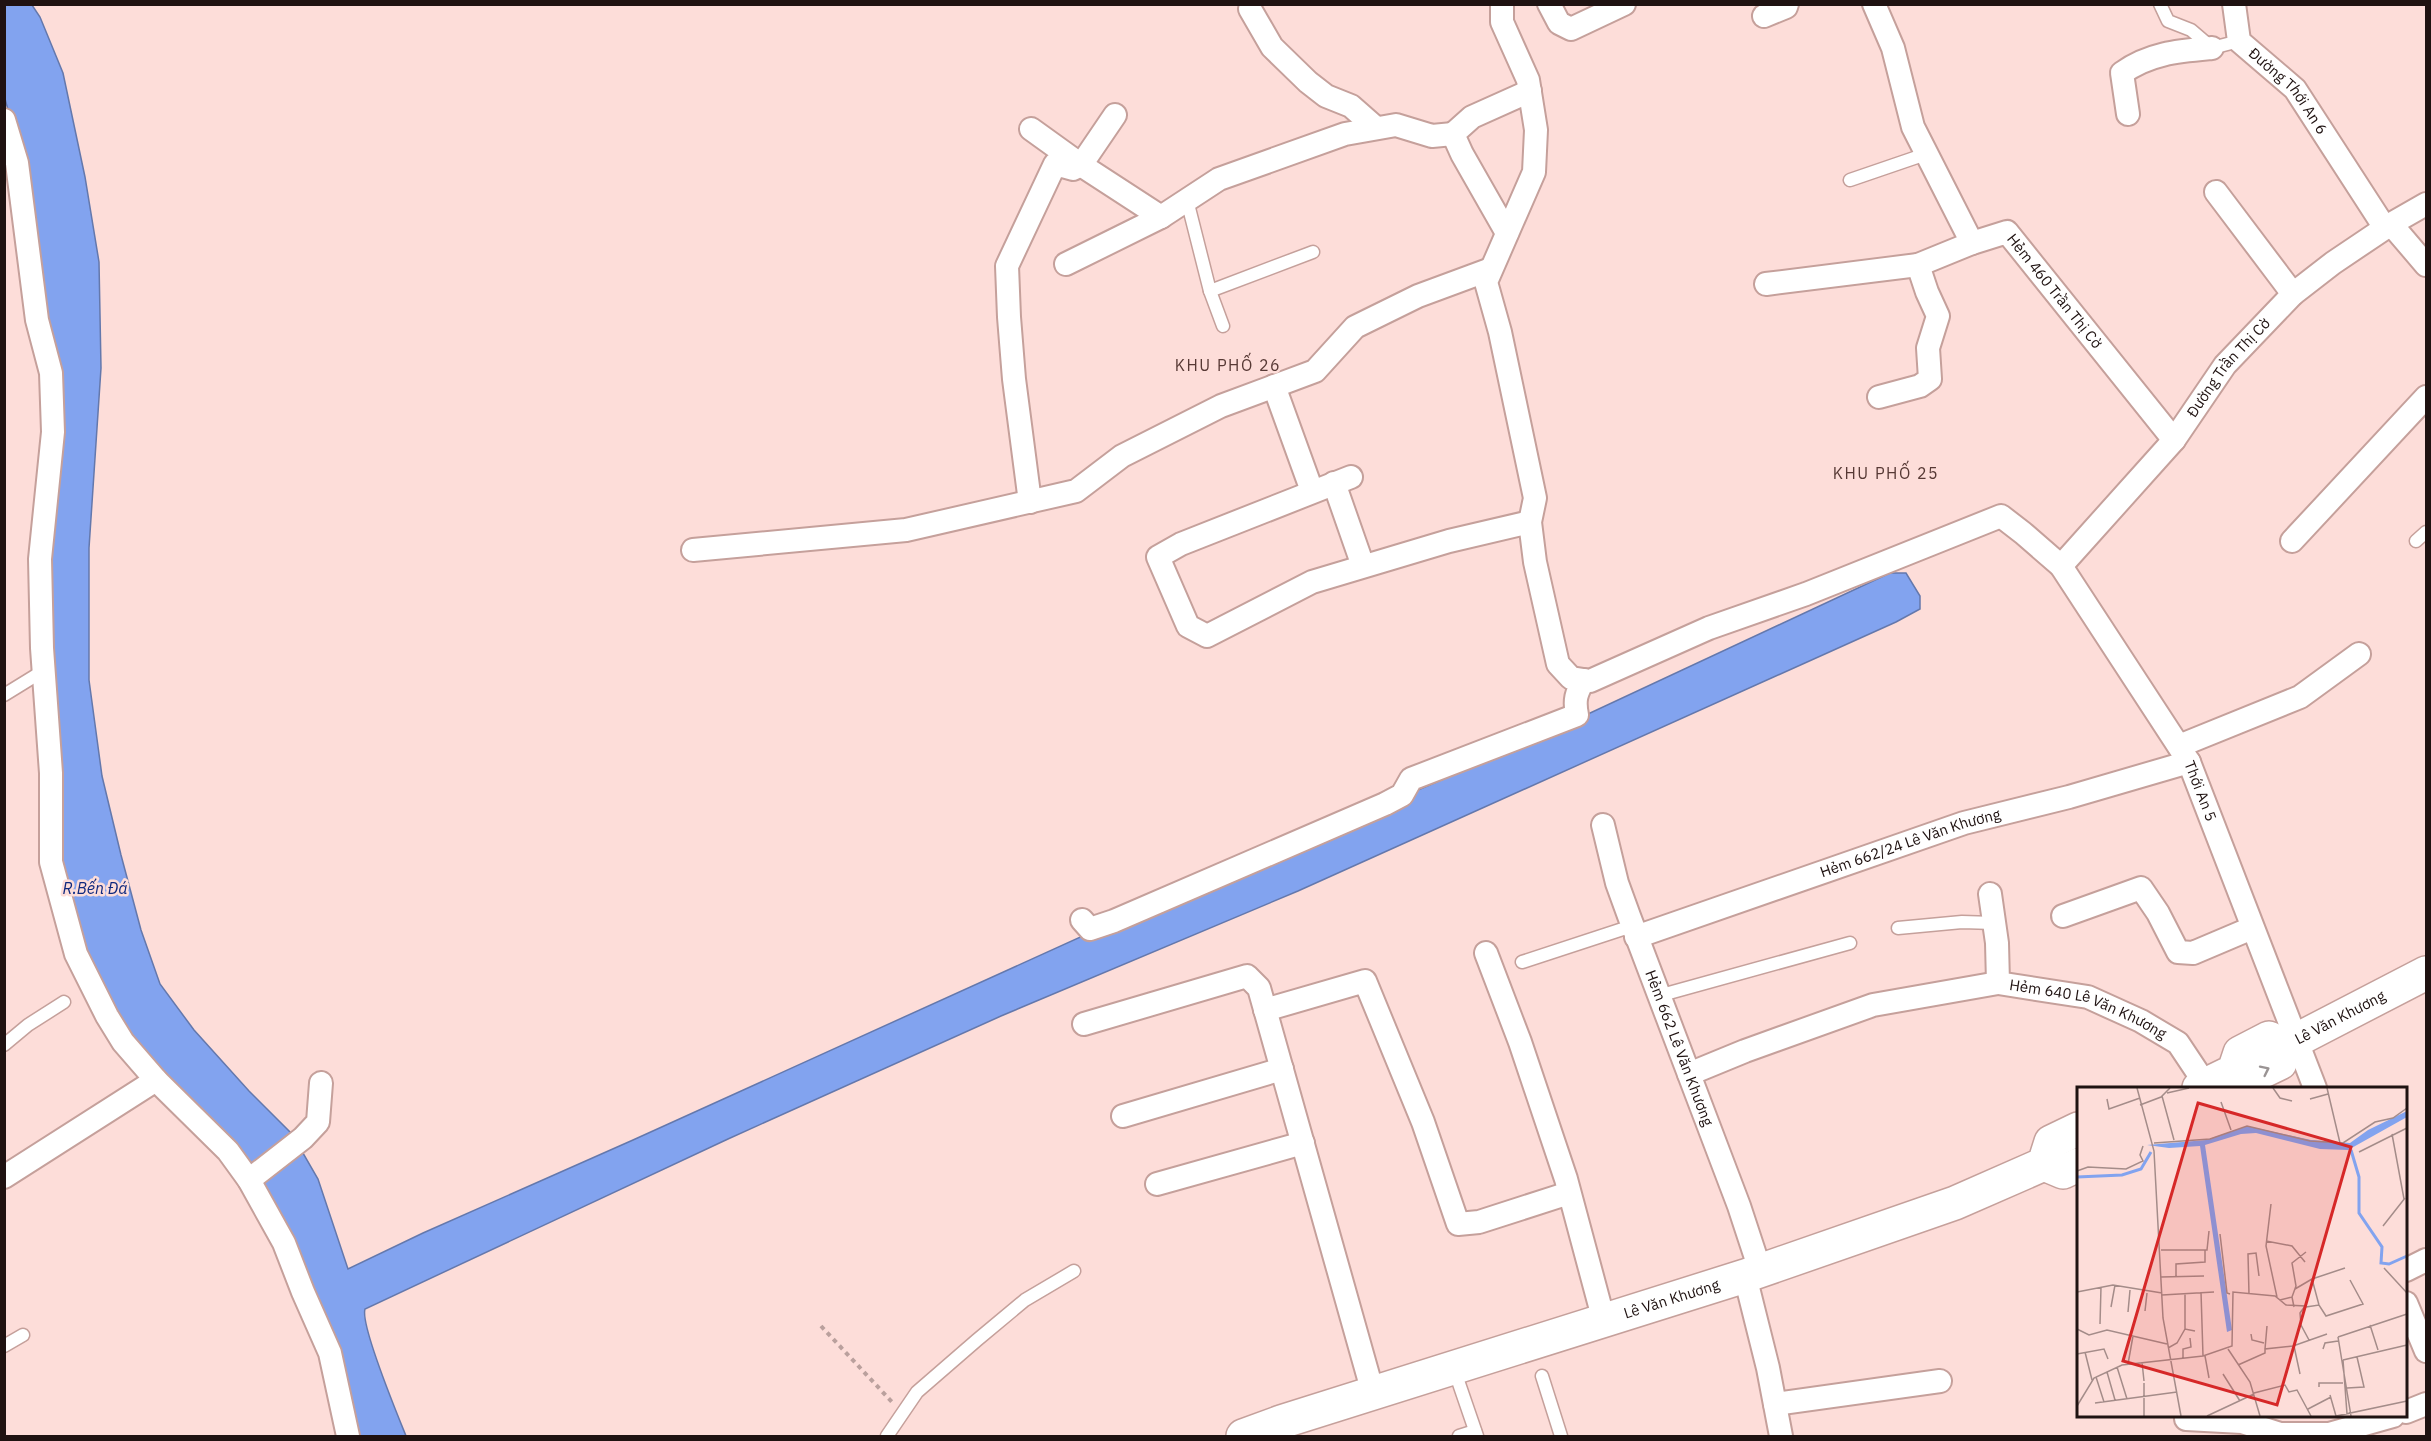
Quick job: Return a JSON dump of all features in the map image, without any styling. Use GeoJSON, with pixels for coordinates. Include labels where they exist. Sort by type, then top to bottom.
{"type":"FeatureCollection","features":[{"type":"Feature","properties":{"kind":"main road","name":"Lê Văn Khương"},"geometry":{"type":"LineString","coordinates":[[2290,1043],[2427,973]]}},
{"type":"Feature","properties":{"kind":"main road"},"geometry":{"type":"LineString","coordinates":[[2213,1081],[2251,1077],[2280,1063],[2290,1043]]}},
{"type":"Feature","properties":{"kind":"main road"},"geometry":{"type":"LineString","coordinates":[[2077,1130],[2051,1142],[2044,1164],[2063,1172],[2077,1166]]}},
{"type":"Feature","properties":{"kind":"main road","name":"Lê Văn Khương"},"geometry":{"type":"LineString","coordinates":[[1243,1437],[1281,1422],[1752,1273],[1955,1203],[2044,1164]]}},
{"type":"Feature","properties":{"kind":"street"},"geometry":{"type":"LineString","coordinates":[[1082,920],[1090,929],[1114,921],[1385,804],[1402,795],[1411,779],[1577,715],[1576,693],[1584,680],[1571,678],[1558,664],[1535,562],[1530,522],[1535,498],[1500,332],[1486,282],[1534,172],[1536,130],[1530,91],[1520,57],[1502,22],[1502,4]]}},
{"type":"Feature","properties":{"kind":"street"},"geometry":{"type":"LineString","coordinates":[[1549,4],[1559,23],[1571,29],[1624,4]]}},
{"type":"Feature","properties":{"kind":"street"},"geometry":{"type":"LineString","coordinates":[[1764,16],[1786,8],[1787,4]]}},
{"type":"Feature","properties":{"kind":"street"},"geometry":{"type":"LineString","coordinates":[[1766,284],[1918,265],[1972,243],[1912,127],[1893,48],[1875,4]]}},
{"type":"Feature","properties":{"kind":"street"},"geometry":{"type":"LineString","coordinates":[[2234,4],[2239,41]]}},
{"type":"Feature","properties":{"kind":"street"},"geometry":{"type":"LineString","coordinates":[[1251,6],[1272,47],[1308,82],[1326,96],[1351,106],[1376,128]]}},
{"type":"Feature","properties":{"kind":"street","name":"Đường Thới An 6"},"geometry":{"type":"LineString","coordinates":[[2239,41],[2295,89],[2388,226],[2427,265]]}},
{"type":"Feature","properties":{"kind":"street"},"geometry":{"type":"LineString","coordinates":[[2128,114],[2122,73],[2139,61],[2181,51],[2212,48]]}},
{"type":"Feature","properties":{"kind":"street"},"geometry":{"type":"LineString","coordinates":[[1066,264],[1161,217],[1219,179],[1345,134],[1376,128],[1396,125],[1432,136],[1453,134],[1472,117],[1530,91]]}},
{"type":"Feature","properties":{"kind":"street"},"geometry":{"type":"LineString","coordinates":[[1029,502],[1014,379],[1007,266],[1016,242],[1034,213],[1055,164],[1073,169],[1081,165],[1115,115]]}},
{"type":"Feature","properties":{"kind":"street"},"geometry":{"type":"LineString","coordinates":[[4,120],[17,163],[37,320],[51,373],[54,432],[40,559],[43,671],[51,773],[51,862],[76,954],[107,1016],[123,1042],[156,1080],[228,1151],[250,1178],[284,1243],[330,1353],[348,1437]]}},
{"type":"Feature","properties":{"kind":"street"},"geometry":{"type":"LineString","coordinates":[[1031,129],[1161,217]]}},
{"type":"Feature","properties":{"kind":"street"},"geometry":{"type":"LineString","coordinates":[[1453,134],[1467,163],[1508,233]]}},
{"type":"Feature","properties":{"kind":"street"},"geometry":{"type":"LineString","coordinates":[[2216,192],[2293,294]]}},
{"type":"Feature","properties":{"kind":"street","name":"Đường Trần Thị Cờ"},"geometry":{"type":"LineString","coordinates":[[2061,566],[2174,440],[2225,365],[2293,294],[2333,263],[2388,226],[2427,204]]}},
{"type":"Feature","properties":{"kind":"street","name":"Hẻm 460 Trần Thị Cờ"},"geometry":{"type":"LineString","coordinates":[[1972,243],[2007,232],[2174,440]]}},
{"type":"Feature","properties":{"kind":"street"},"geometry":{"type":"LineString","coordinates":[[1879,398],[1920,386],[1930,379],[1928,348],[1938,316],[1918,265]]}},
{"type":"Feature","properties":{"kind":"street"},"geometry":{"type":"LineString","coordinates":[[693,550],[906,530],[1076,491],[1122,456],[1221,406],[1315,371],[1355,327],[1418,296],[1491,269]]}},
{"type":"Feature","properties":{"kind":"street"},"geometry":{"type":"LineString","coordinates":[[1274,386],[1312,491]]}},
{"type":"Feature","properties":{"kind":"street"},"geometry":{"type":"LineString","coordinates":[[2292,541],[2427,397]]}},
{"type":"Feature","properties":{"kind":"street"},"geometry":{"type":"LineString","coordinates":[[1363,566],[1343,480],[1181,544],[1158,557],[1188,626],[1208,636],[1312,582],[1449,541],[1530,522]]}},
{"type":"Feature","properties":{"kind":"street","name":"Thới An 5"},"geometry":{"type":"LineString","coordinates":[[1584,680],[1590,681],[1709,628],[1806,594],[2001,516],[2061,566],[2184,754],[2252,928],[2290,1043],[2314,1087]]}},
{"type":"Feature","properties":{"kind":"street","name":"Hẻm 662/24 Lê Văn Khương"},"geometry":{"type":"LineString","coordinates":[[1634,931],[1964,823],[2069,797],[2184,754],[2300,697],[2359,654]]}},
{"type":"Feature","properties":{"kind":"street","name":"Hẻm 662 Lê Văn Khương"},"geometry":{"type":"LineString","coordinates":[[1603,825],[1617,883],[1634,931],[1739,1206],[1781,1437]]}},
{"type":"Feature","properties":{"kind":"street"},"geometry":{"type":"LineString","coordinates":[[2063,916],[2141,888],[2158,913],[2178,952],[2193,953],[2252,928]]}},
{"type":"Feature","properties":{"kind":"street","name":"Hẻm 640 Lê Văn Khương"},"geometry":{"type":"LineString","coordinates":[[1990,894],[1998,983],[2088,997],[2141,1021],[2178,1043],[2213,1081]]}},
{"type":"Feature","properties":{"kind":"street"},"geometry":{"type":"LineString","coordinates":[[1486,953],[1520,1042],[1569,1193],[1604,1321]]}},
{"type":"Feature","properties":{"kind":"street"},"geometry":{"type":"LineString","coordinates":[[1084,1024],[1246,976],[1259,988],[1373,1393]]}},
{"type":"Feature","properties":{"kind":"street"},"geometry":{"type":"LineString","coordinates":[[1265,1010],[1365,981],[1423,1122],[1458,1224],[1479,1222],[1569,1193]]}},
{"type":"Feature","properties":{"kind":"street"},"geometry":{"type":"LineString","coordinates":[[1689,1074],[1873,1005],[1998,983]]}},
{"type":"Feature","properties":{"kind":"street"},"geometry":{"type":"LineString","coordinates":[[1123,1116],[1282,1069]]}},
{"type":"Feature","properties":{"kind":"street"},"geometry":{"type":"LineString","coordinates":[[4,1177],[156,1080]]}},
{"type":"Feature","properties":{"kind":"street"},"geometry":{"type":"LineString","coordinates":[[250,1178],[303,1138],[318,1122],[321,1083]]}},
{"type":"Feature","properties":{"kind":"street"},"geometry":{"type":"LineString","coordinates":[[1157,1184],[1303,1143]]}},
{"type":"Feature","properties":{"kind":"street"},"geometry":{"type":"LineString","coordinates":[[2407,1270],[2427,1260]]}},
{"type":"Feature","properties":{"kind":"street"},"geometry":{"type":"LineString","coordinates":[[2407,1304],[2427,1351]]}},
{"type":"Feature","properties":{"kind":"street"},"geometry":{"type":"LineString","coordinates":[[1775,1404],[1940,1381]]}},
{"type":"Feature","properties":{"kind":"street"},"geometry":{"type":"LineString","coordinates":[[2407,1412],[2427,1404]]}},
{"type":"Feature","properties":{"kind":"street"},"geometry":{"type":"LineString","coordinates":[[2187,1424],[2242,1422],[2280,1434],[2329,1434],[2389,1417]]}},
{"type":"Feature","properties":{"kind":"lane"},"geometry":{"type":"LineString","coordinates":[[2160,4],[2168,21],[2191,30],[2212,48]]}},
{"type":"Feature","properties":{"kind":"lane","name":"Đường Thới An 6"},"geometry":{"type":"LineString","coordinates":[[2212,48],[2239,41]]}},
{"type":"Feature","properties":{"kind":"lane"},"geometry":{"type":"LineString","coordinates":[[1850,180],[1926,154]]}},
{"type":"Feature","properties":{"kind":"lane"},"geometry":{"type":"LineString","coordinates":[[1187,200],[1210,291],[1223,326]]}},
{"type":"Feature","properties":{"kind":"lane"},"geometry":{"type":"LineString","coordinates":[[1210,291],[1313,252]]}},
{"type":"Feature","properties":{"kind":"lane"},"geometry":{"type":"LineString","coordinates":[[2416,541],[2427,532]]}},
{"type":"Feature","properties":{"kind":"lane"},"geometry":{"type":"LineString","coordinates":[[4,695],[43,671]]}},
{"type":"Feature","properties":{"kind":"lane"},"geometry":{"type":"LineString","coordinates":[[1898,928],[1962,922],[1994,923]]}},
{"type":"Feature","properties":{"kind":"lane"},"geometry":{"type":"LineString","coordinates":[[1522,962],[1634,931]]}},
{"type":"Feature","properties":{"kind":"lane"},"geometry":{"type":"LineString","coordinates":[[1658,996],[1850,943]]}},
{"type":"Feature","properties":{"kind":"lane"},"geometry":{"type":"LineString","coordinates":[[4,1045],[28,1025],[64,1002]]}},
{"type":"Feature","properties":{"kind":"lane"},"geometry":{"type":"LineString","coordinates":[[886,1437],[917,1392],[1025,1300],[1074,1271]]}},
{"type":"Feature","properties":{"kind":"lane"},"geometry":{"type":"LineString","coordinates":[[4,1346],[23,1335]]}},
{"type":"Feature","properties":{"kind":"lane"},"geometry":{"type":"LineString","coordinates":[[1454,1368],[1476,1434],[1460,1437]]}},
{"type":"Feature","properties":{"kind":"lane"},"geometry":{"type":"LineString","coordinates":[[1542,1376],[1561,1437]]}},
{"type":"Feature","properties":{"kind":"path"},"geometry":{"type":"LineString","coordinates":[[821,1326],[903,1413]]}},
{"type":"Feature","properties":{"kind":"water","name":"R.Bến Đá"},"geometry":{"type":"Polygon","coordinates":[[[4,5],[32,5],[40,17],[63,73],[85,177],[99,262],[101,368],[89,548],[89,680],[102,776],[141,930],[160,984],[194,1030],[249,1091],[292,1134],[318,1179],[348,1269],[423,1233],[1162,900],[1511,750],[1890,573],[1906,573],[1920,596],[1920,609],[1896,622],[1298,891],[1001,1016],[728,1139],[365,1309],[368,1333],[406,1436],[349,1436],[276,1213],[159,1076],[102,1000],[53,849],[43,358],[38,257],[34,203],[5,99],[4,5]]]}},
{"type":"Feature","properties":{"kind":"district","name":"KHU PHỐ 26"},"geometry":{"type":"Point","coordinates":[1228,365]}},
{"type":"Feature","properties":{"kind":"district","name":"KHU PHỐ 25"},"geometry":{"type":"Point","coordinates":[1886,473]}}]}
